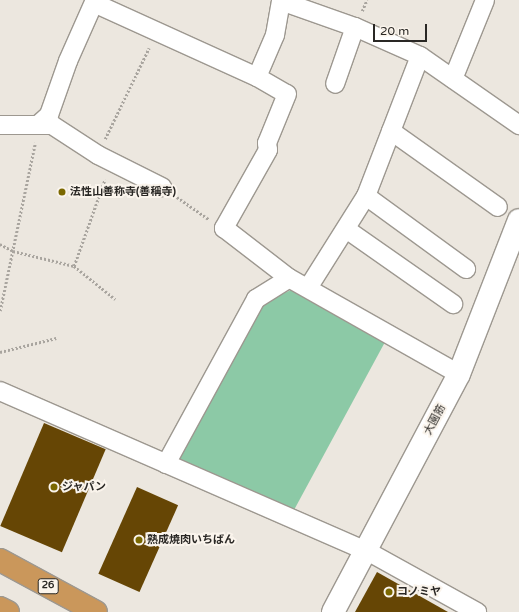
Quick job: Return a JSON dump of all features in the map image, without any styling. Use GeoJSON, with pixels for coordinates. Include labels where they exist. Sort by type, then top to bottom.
{"type":"FeatureCollection","features":[{"type":"Feature","properties":{"kind":"highway","name":"26"},"geometry":{"type":"LineString","coordinates":[[0,560],[96,612]]}},
{"type":"Feature","properties":{"kind":"highway"},"geometry":{"type":"LineString","coordinates":[[0,608],[8,612]]}},
{"type":"Feature","properties":{"kind":"street"},"geometry":{"type":"LineString","coordinates":[[453,79],[486,0]]}},
{"type":"Feature","properties":{"kind":"street"},"geometry":{"type":"LineString","coordinates":[[257,77],[275,36],[281,1],[355,27],[420,56],[519,125]]}},
{"type":"Feature","properties":{"kind":"street"},"geometry":{"type":"LineString","coordinates":[[38,125],[49,115],[68,61],[94,2],[257,77],[287,94],[267,143],[268,150],[224,228],[289,278],[459,374]]}},
{"type":"Feature","properties":{"kind":"street"},"geometry":{"type":"LineString","coordinates":[[335,84],[355,27]]}},
{"type":"Feature","properties":{"kind":"street"},"geometry":{"type":"LineString","coordinates":[[308,288],[366,196],[420,56]]}},
{"type":"Feature","properties":{"kind":"street"},"geometry":{"type":"LineString","coordinates":[[0,125],[52,125],[104,158],[162,187]]}},
{"type":"Feature","properties":{"kind":"street"},"geometry":{"type":"LineString","coordinates":[[391,131],[498,207]]}},
{"type":"Feature","properties":{"kind":"street"},"geometry":{"type":"LineString","coordinates":[[366,196],[466,269]]}},
{"type":"Feature","properties":{"kind":"street","name":"大園筋"},"geometry":{"type":"LineString","coordinates":[[332,612],[367,551],[459,374],[515,248],[519,220]]}},
{"type":"Feature","properties":{"kind":"street"},"geometry":{"type":"LineString","coordinates":[[346,229],[453,304]]}},
{"type":"Feature","properties":{"kind":"street"},"geometry":{"type":"LineString","coordinates":[[166,464],[256,299],[289,278]]}},
{"type":"Feature","properties":{"kind":"street"},"geometry":{"type":"LineString","coordinates":[[0,391],[367,551],[478,612]]}},
{"type":"Feature","properties":{"kind":"path"},"geometry":{"type":"LineString","coordinates":[[74,266],[90,228],[104,158],[156,31]]}},
{"type":"Feature","properties":{"kind":"path"},"geometry":{"type":"LineString","coordinates":[[0,311],[38,125]]}},
{"type":"Feature","properties":{"kind":"path"},"geometry":{"type":"LineString","coordinates":[[162,187],[224,228]]}},
{"type":"Feature","properties":{"kind":"path"},"geometry":{"type":"LineString","coordinates":[[0,244],[12,251],[74,266],[115,299]]}},
{"type":"Feature","properties":{"kind":"path"},"geometry":{"type":"LineString","coordinates":[[0,352],[56,338]]}},
{"type":"Feature","properties":{"kind":"green space"},"geometry":{"type":"Polygon","coordinates":[[[291,290],[385,342],[294,510],[177,458],[263,303],[291,290]]]}},
{"type":"Feature","properties":{"kind":"building","name":"ジャパン"},"geometry":{"type":"Polygon","coordinates":[[[44,423],[106,449],[62,552],[0,526],[44,423]]]}},
{"type":"Feature","properties":{"kind":"building","name":"熟成焼肉いちばん"},"geometry":{"type":"Polygon","coordinates":[[[137,487],[178,505],[139,592],[98,574],[137,487]]]}},
{"type":"Feature","properties":{"kind":"building","name":"コノミヤ"},"geometry":{"type":"Polygon","coordinates":[[[377,572],[448,612],[355,612],[377,572]]]}},
{"type":"Feature","properties":{"kind":"place","name":"法性山善称寺(善稱寺)"},"geometry":{"type":"Point","coordinates":[62,192]}},
{"type":"Feature","properties":{"kind":"place","name":"ジャパン"},"geometry":{"type":"Point","coordinates":[54,487]}},
{"type":"Feature","properties":{"kind":"place","name":"熟成焼肉いちばん"},"geometry":{"type":"Point","coordinates":[139,540]}},
{"type":"Feature","properties":{"kind":"place","name":"コノミヤ"},"geometry":{"type":"Point","coordinates":[389,592]}}]}
